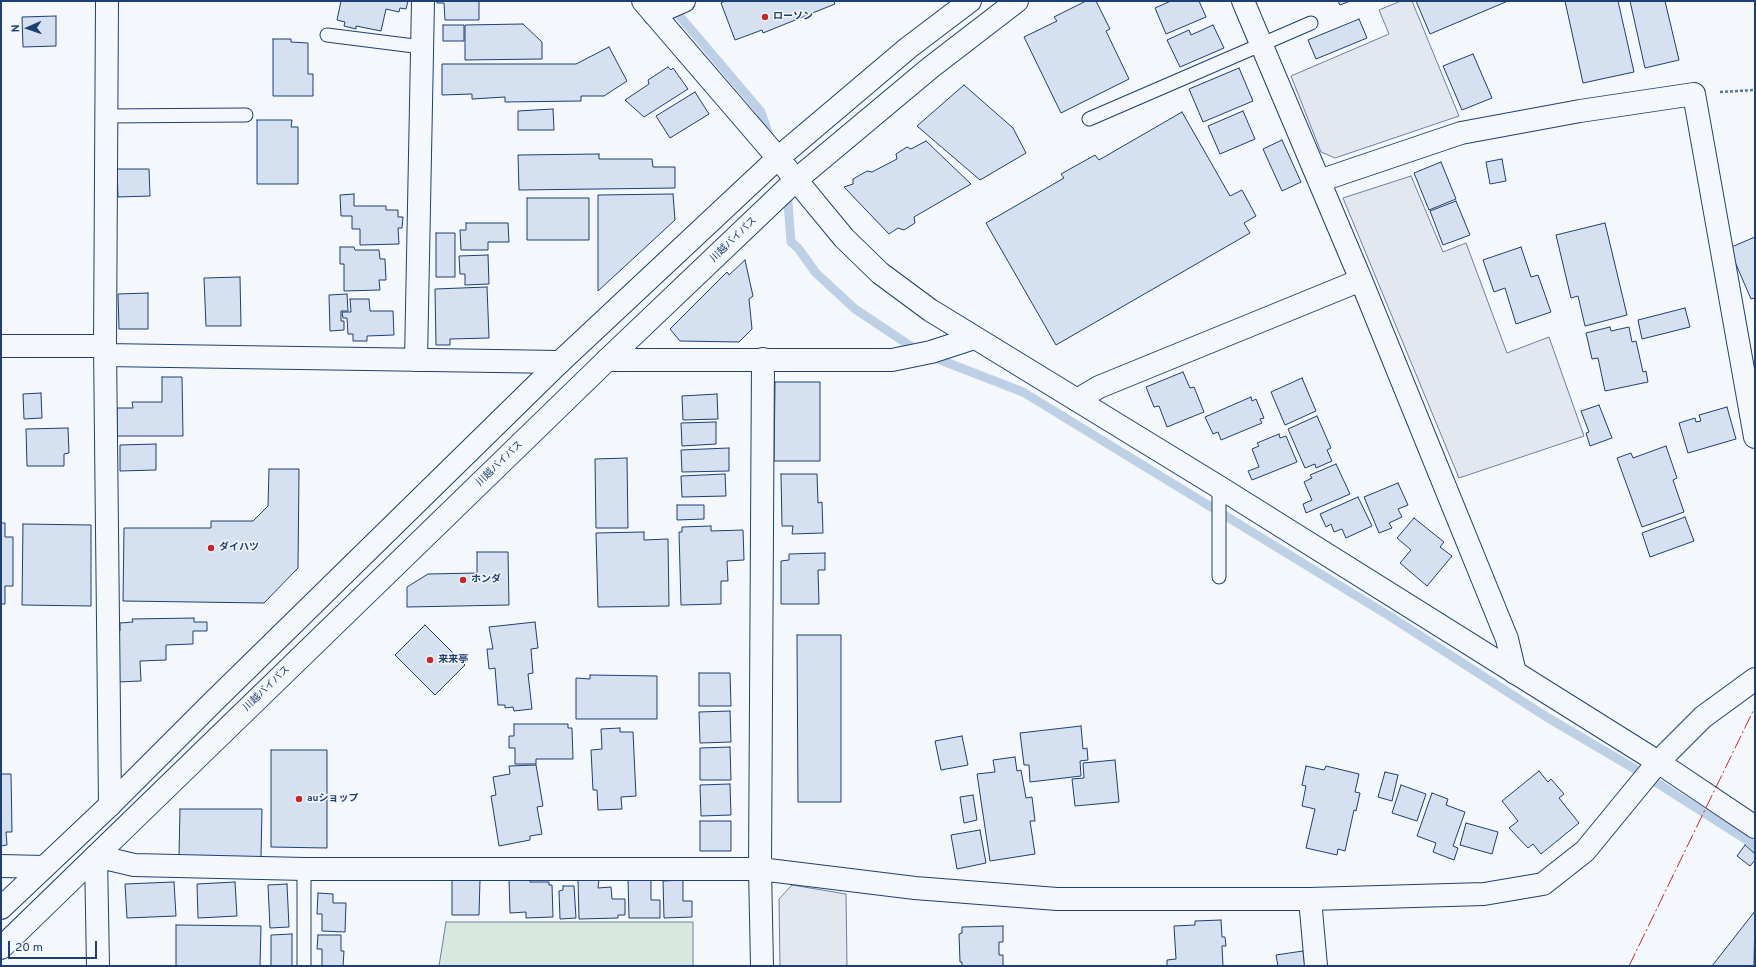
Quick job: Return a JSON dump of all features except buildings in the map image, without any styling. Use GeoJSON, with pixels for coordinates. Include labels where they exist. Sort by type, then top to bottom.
{"type":"FeatureCollection","features":[{"type":"Feature","properties":{"kind":"main road"},"geometry":{"type":"LineString","coordinates":[[107,1],[105,116],[105,351],[110,805]]}},
{"type":"Feature","properties":{"kind":"main road"},"geometry":{"type":"LineString","coordinates":[[416,360],[422,1]]}},
{"type":"Feature","properties":{"kind":"main road"},"geometry":{"type":"LineString","coordinates":[[648,7],[684,1]]}},
{"type":"Feature","properties":{"kind":"main road"},"geometry":{"type":"LineString","coordinates":[[1,908],[110,805],[560,362],[778,158],[908,48],[970,1]]}},
{"type":"Feature","properties":{"kind":"main road","name":"川越バイパス"},"geometry":{"type":"LineString","coordinates":[[1,948],[607,360],[796,180],[930,68],[1017,1]]}},
{"type":"Feature","properties":{"kind":"main road"},"geometry":{"type":"LineString","coordinates":[[1243,1],[1361,280],[1507,639],[1515,673]]}},
{"type":"Feature","properties":{"kind":"main road"},"geometry":{"type":"LineString","coordinates":[[648,7],[778,158],[844,238],[880,273],[930,310],[1219,487],[1658,762],[1755,826]]}},
{"type":"Feature","properties":{"kind":"main road"},"geometry":{"type":"LineString","coordinates":[[1319,181],[1461,133],[1580,111],[1694,94],[1755,438]]}},
{"type":"Feature","properties":{"kind":"main road"},"geometry":{"type":"LineString","coordinates":[[1077,400],[1099,387],[1361,280]]}},
{"type":"Feature","properties":{"kind":"main road"},"geometry":{"type":"LineString","coordinates":[[607,360],[892,360],[931,352],[974,338]]}},
{"type":"Feature","properties":{"kind":"main road"},"geometry":{"type":"LineString","coordinates":[[1,346],[105,351],[416,360],[560,362]]}},
{"type":"Feature","properties":{"kind":"main road"},"geometry":{"type":"LineString","coordinates":[[762,966],[760,869],[764,359]]}},
{"type":"Feature","properties":{"kind":"main road"},"geometry":{"type":"LineString","coordinates":[[98,966],[96,856],[134,865],[304,868],[760,869],[915,888],[1056,899],[1310,899],[1484,894],[1543,884],[1585,851],[1658,762],[1703,717],[1755,679]]}},
{"type":"Feature","properties":{"kind":"main road"},"geometry":{"type":"LineString","coordinates":[[1,866],[44,867]]}},
{"type":"Feature","properties":{"kind":"main road"},"geometry":{"type":"LineString","coordinates":[[1310,899],[1316,966]]}},
{"type":"Feature","properties":{"kind":"lane"},"geometry":{"type":"LineString","coordinates":[[1089,118],[1311,23]]}},
{"type":"Feature","properties":{"kind":"lane"},"geometry":{"type":"LineString","coordinates":[[327,35],[422,47]]}},
{"type":"Feature","properties":{"kind":"lane"},"geometry":{"type":"LineString","coordinates":[[105,116],[246,114]]}},
{"type":"Feature","properties":{"kind":"lane"},"geometry":{"type":"LineString","coordinates":[[1219,487],[1219,577]]}},
{"type":"Feature","properties":{"kind":"lane"},"geometry":{"type":"LineString","coordinates":[[304,868],[304,966]]}},
{"type":"Feature","properties":{"kind":"path"},"geometry":{"type":"LineString","coordinates":[[1694,94],[1755,90]]}},
{"type":"Feature","properties":{"kind":"shaded area"},"geometry":{"type":"Polygon","coordinates":[[[1401,1],[1412,1],[1459,116],[1335,158],[1321,152],[1291,76],[1389,34],[1379,10],[1401,1]]]}},
{"type":"Feature","properties":{"kind":"shaded area"},"geometry":{"type":"Polygon","coordinates":[[[1411,176],[1443,252],[1466,243],[1507,353],[1549,337],[1584,436],[1459,478],[1343,198],[1411,176]]]}},
{"type":"Feature","properties":{"kind":"shaded area"},"geometry":{"type":"Polygon","coordinates":[[[792,885],[846,894],[847,966],[780,966],[779,899],[792,885]]]}},
{"type":"Feature","properties":{"kind":"shaded area"},"geometry":{"type":"Polygon","coordinates":[[[446,922],[693,922],[693,966],[439,966],[446,922]]]}},
{"type":"Feature","properties":{"kind":"waterway"},"geometry":{"type":"LineString","coordinates":[[672,7],[761,112],[770,138]]}},
{"type":"Feature","properties":{"kind":"waterway"},"geometry":{"type":"LineString","coordinates":[[787,190],[791,242],[798,248],[816,273],[855,309],[918,351]]}},
{"type":"Feature","properties":{"kind":"waterway"},"geometry":{"type":"LineString","coordinates":[[930,356],[1023,392],[1391,617],[1545,716],[1635,769],[1750,842],[1755,848]]}},
{"type":"Feature","properties":{"kind":"power"},"geometry":{"type":"LineString","coordinates":[[1629,966],[1755,707]]}},
{"type":"Feature","properties":{"kind":"place","name":"ローソン"},"geometry":{"type":"Point","coordinates":[765,17]}},
{"type":"Feature","properties":{"kind":"place","name":"ダイハツ"},"geometry":{"type":"Point","coordinates":[211,548]}},
{"type":"Feature","properties":{"kind":"place","name":"ホンダ"},"geometry":{"type":"Point","coordinates":[463,580]}},
{"type":"Feature","properties":{"kind":"place","name":"来来亭"},"geometry":{"type":"Point","coordinates":[430,660]}},
{"type":"Feature","properties":{"kind":"place","name":"auショップ"},"geometry":{"type":"Point","coordinates":[299,799]}}]}
